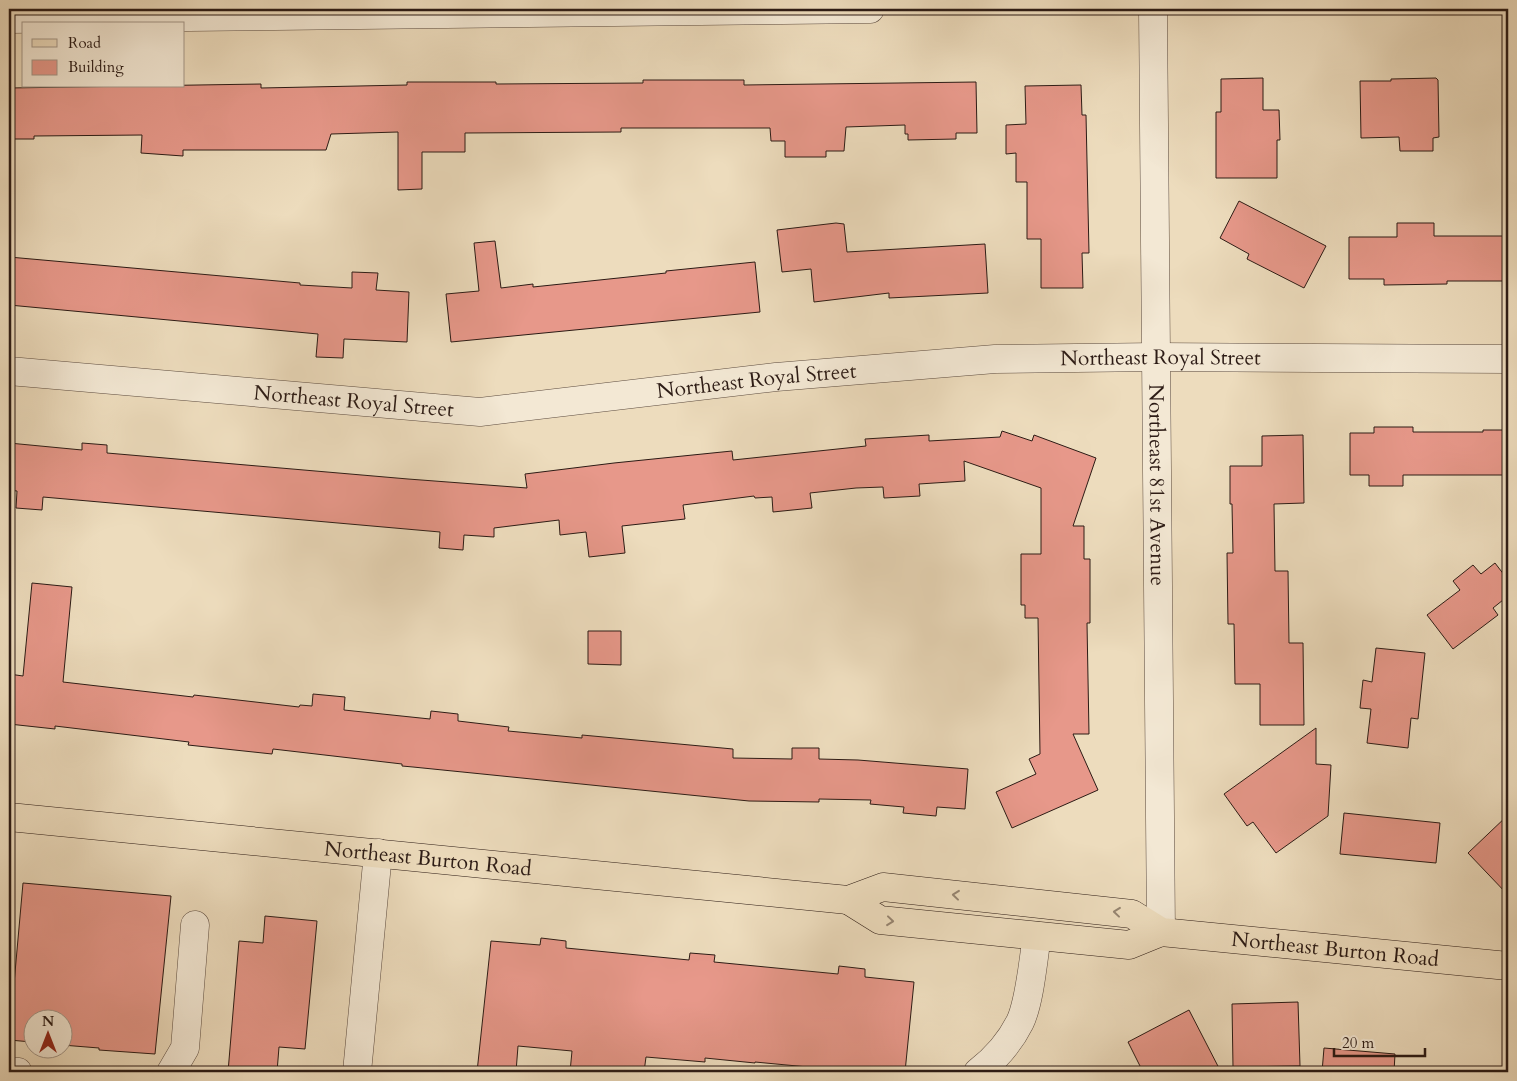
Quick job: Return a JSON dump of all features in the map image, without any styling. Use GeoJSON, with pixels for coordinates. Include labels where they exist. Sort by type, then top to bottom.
{"type":"FeatureCollection","features":[{"type":"Feature","properties":{"kind":"main road","name":"Northeast Burton Road"},"geometry":{"type":"LineString","coordinates":[[9,817],[848,900],[883,887],[1132,914],[1161,932],[1508,966]]}},
{"type":"Feature","properties":{"kind":"main road","name":"Northeast Burton Road"},"geometry":{"type":"LineString","coordinates":[[848,900],[880,920],[1129,945],[1161,932]]}},
{"type":"Feature","properties":{"kind":"street"},"geometry":{"type":"LineString","coordinates":[[9,19],[870,9]]}},
{"type":"Feature","properties":{"kind":"street","name":"Northeast 81st Avenue"},"geometry":{"type":"LineString","coordinates":[[1153,9],[1161,932]]}},
{"type":"Feature","properties":{"kind":"street","name":"Northeast Royal Street"},"geometry":{"type":"LineString","coordinates":[[9,371],[480,412],[776,377],[995,359],[1156,357],[1508,358]]}},
{"type":"Feature","properties":{"kind":"street"},"geometry":{"type":"LineString","coordinates":[[357,1072],[378,853]]}},
{"type":"Feature","properties":{"kind":"street"},"geometry":{"type":"LineString","coordinates":[[171,1072],[185,1048],[195,924]]}},
{"type":"Feature","properties":{"kind":"street"},"geometry":{"type":"LineString","coordinates":[[978,1072],[1003,1049],[1020,1022],[1028,990],[1037,936]]}},
{"type":"Feature","properties":{"kind":"street"},"geometry":{"type":"LineString","coordinates":[[9,1071],[18,1072]]}},
{"type":"Feature","properties":{"kind":"building"},"geometry":{"type":"Polygon","coordinates":[[[1263,78],[1263,110],[1279,110],[1280,140],[1277,140],[1277,178],[1216,178],[1216,112],[1221,112],[1221,79],[1263,78]]]}},
{"type":"Feature","properties":{"kind":"building"},"geometry":{"type":"Polygon","coordinates":[[[1436,78],[1438,80],[1439,137],[1433,138],[1433,151],[1400,151],[1399,137],[1361,138],[1360,81],[1436,78]]]}},
{"type":"Feature","properties":{"kind":"building"},"geometry":{"type":"Polygon","coordinates":[[[643,80],[744,80],[744,85],[976,82],[977,133],[956,133],[956,139],[908,140],[908,134],[905,134],[905,125],[846,127],[844,151],[826,151],[826,157],[785,157],[785,141],[771,141],[770,128],[621,128],[621,132],[465,133],[465,152],[422,152],[422,189],[398,190],[398,132],[331,134],[326,150],[183,150],[183,156],[141,153],[142,135],[34,136],[34,139],[9,139],[9,88],[185,88],[185,85],[261,84],[261,88],[407,85],[407,82],[496,82],[496,84],[643,83],[643,80]]]}},
{"type":"Feature","properties":{"kind":"building"},"geometry":{"type":"Polygon","coordinates":[[[1081,85],[1082,115],[1086,115],[1089,253],[1082,253],[1083,288],[1041,288],[1041,239],[1027,239],[1027,182],[1016,182],[1016,153],[1006,154],[1006,125],[1026,124],[1025,86],[1081,85]]]}},
{"type":"Feature","properties":{"kind":"building"},"geometry":{"type":"Polygon","coordinates":[[[1239,201],[1326,246],[1304,288],[1247,259],[1249,254],[1220,238],[1239,201]]]}},
{"type":"Feature","properties":{"kind":"building"},"geometry":{"type":"Polygon","coordinates":[[[836,223],[844,224],[847,252],[985,244],[988,293],[889,298],[889,293],[814,302],[811,269],[782,272],[777,230],[836,223]]]}},
{"type":"Feature","properties":{"kind":"building"},"geometry":{"type":"Polygon","coordinates":[[[1397,223],[1434,223],[1434,236],[1508,236],[1508,281],[1447,281],[1447,284],[1384,285],[1384,279],[1349,279],[1349,237],[1397,237],[1397,223]]]}},
{"type":"Feature","properties":{"kind":"building"},"geometry":{"type":"Polygon","coordinates":[[[495,241],[501,288],[533,284],[533,287],[755,262],[760,312],[451,342],[446,294],[479,291],[474,243],[495,241]]]}},
{"type":"Feature","properties":{"kind":"building"},"geometry":{"type":"Polygon","coordinates":[[[9,257],[300,283],[300,285],[352,288],[352,272],[378,273],[376,290],[409,292],[407,342],[344,339],[343,358],[316,357],[318,334],[9,305],[9,257]]]}},
{"type":"Feature","properties":{"kind":"building"},"geometry":{"type":"Polygon","coordinates":[[[1374,427],[1413,427],[1413,432],[1508,430],[1508,475],[1403,475],[1403,486],[1369,486],[1369,475],[1350,475],[1350,433],[1374,433],[1374,427]]]}},
{"type":"Feature","properties":{"kind":"building"},"geometry":{"type":"Polygon","coordinates":[[[1002,431],[1032,441],[1034,435],[1096,458],[1073,526],[1084,526],[1084,559],[1090,559],[1090,623],[1087,623],[1089,734],[1073,734],[1098,790],[1012,828],[996,792],[1036,774],[1029,759],[1040,754],[1038,618],[1025,618],[1025,605],[1021,605],[1021,554],[1041,554],[1041,488],[964,461],[965,481],[919,484],[920,496],[884,498],[883,487],[856,488],[810,493],[812,508],[773,512],[772,497],[755,498],[754,496],[683,505],[685,519],[622,526],[625,553],[589,557],[586,532],[560,535],[559,520],[494,528],[494,537],[464,535],[463,550],[439,548],[440,532],[43,497],[42,510],[16,508],[17,491],[9,490],[9,443],[82,450],[82,443],[107,445],[107,453],[527,488],[525,474],[614,463],[732,451],[733,460],[866,446],[865,439],[929,435],[929,441],[1000,437],[1002,431]]]}},
{"type":"Feature","properties":{"kind":"building"},"geometry":{"type":"Polygon","coordinates":[[[1303,435],[1304,503],[1274,504],[1275,571],[1288,571],[1289,643],[1303,643],[1304,725],[1260,725],[1260,684],[1235,684],[1234,624],[1228,624],[1227,553],[1233,553],[1230,466],[1262,466],[1262,436],[1303,435]]]}},
{"type":"Feature","properties":{"kind":"building"},"geometry":{"type":"Polygon","coordinates":[[[1495,563],[1508,580],[1508,596],[1493,608],[1498,615],[1453,649],[1427,615],[1460,590],[1453,581],[1473,565],[1481,574],[1495,563]]]}},
{"type":"Feature","properties":{"kind":"building"},"geometry":{"type":"Polygon","coordinates":[[[32,583],[72,587],[63,682],[299,707],[300,705],[312,706],[313,694],[345,697],[344,710],[430,719],[431,711],[458,714],[458,721],[509,727],[508,731],[582,738],[582,735],[733,749],[733,758],[792,759],[792,748],[819,748],[819,759],[858,760],[968,769],[965,809],[937,807],[936,816],[903,813],[904,807],[870,804],[871,800],[819,799],[819,802],[749,801],[402,766],[402,764],[273,749],[272,754],[188,745],[189,742],[55,726],[55,729],[9,724],[9,674],[23,676],[32,583]]]}},
{"type":"Feature","properties":{"kind":"building"},"geometry":{"type":"Polygon","coordinates":[[[588,631],[621,631],[621,665],[588,664],[588,631]]]}},
{"type":"Feature","properties":{"kind":"building"},"geometry":{"type":"Polygon","coordinates":[[[1376,648],[1425,653],[1418,719],[1411,718],[1408,748],[1367,743],[1371,709],[1360,708],[1363,680],[1372,682],[1376,648]]]}},
{"type":"Feature","properties":{"kind":"building"},"geometry":{"type":"Polygon","coordinates":[[[1316,728],[1316,764],[1331,765],[1328,816],[1276,853],[1253,822],[1247,826],[1224,794],[1316,728]]]}},
{"type":"Feature","properties":{"kind":"building"},"geometry":{"type":"Polygon","coordinates":[[[1344,813],[1440,823],[1436,863],[1340,854],[1344,813]]]}},
{"type":"Feature","properties":{"kind":"building"},"geometry":{"type":"Polygon","coordinates":[[[1508,815],[1508,895],[1468,853],[1508,815]]]}},
{"type":"Feature","properties":{"kind":"building"},"geometry":{"type":"Polygon","coordinates":[[[23,883],[171,896],[155,1054],[99,1050],[99,1048],[72,1046],[72,1008],[22,1008],[22,1041],[9,1040],[23,883]]]}},
{"type":"Feature","properties":{"kind":"building"},"geometry":{"type":"Polygon","coordinates":[[[265,916],[317,921],[305,1049],[279,1047],[277,1072],[228,1072],[239,941],[263,943],[265,916]]]}},
{"type":"Feature","properties":{"kind":"building"},"geometry":{"type":"Polygon","coordinates":[[[541,938],[566,941],[566,948],[689,960],[690,953],[715,955],[714,962],[838,974],[839,966],[865,969],[865,977],[914,982],[905,1072],[829,1072],[829,1069],[755,1062],[705,1058],[705,1062],[646,1057],[644,1072],[570,1072],[572,1051],[518,1046],[516,1072],[477,1072],[491,941],[540,945],[541,938]]]}},
{"type":"Feature","properties":{"kind":"building"},"geometry":{"type":"Polygon","coordinates":[[[1298,1002],[1300,1066],[1233,1067],[1232,1004],[1298,1002]]]}},
{"type":"Feature","properties":{"kind":"building"},"geometry":{"type":"Polygon","coordinates":[[[1189,1010],[1221,1072],[1143,1072],[1128,1042],[1189,1010]]]}},
{"type":"Feature","properties":{"kind":"building"},"geometry":{"type":"Polygon","coordinates":[[[1324,1048],[1395,1054],[1394,1072],[1322,1072],[1324,1048]]]}}]}
